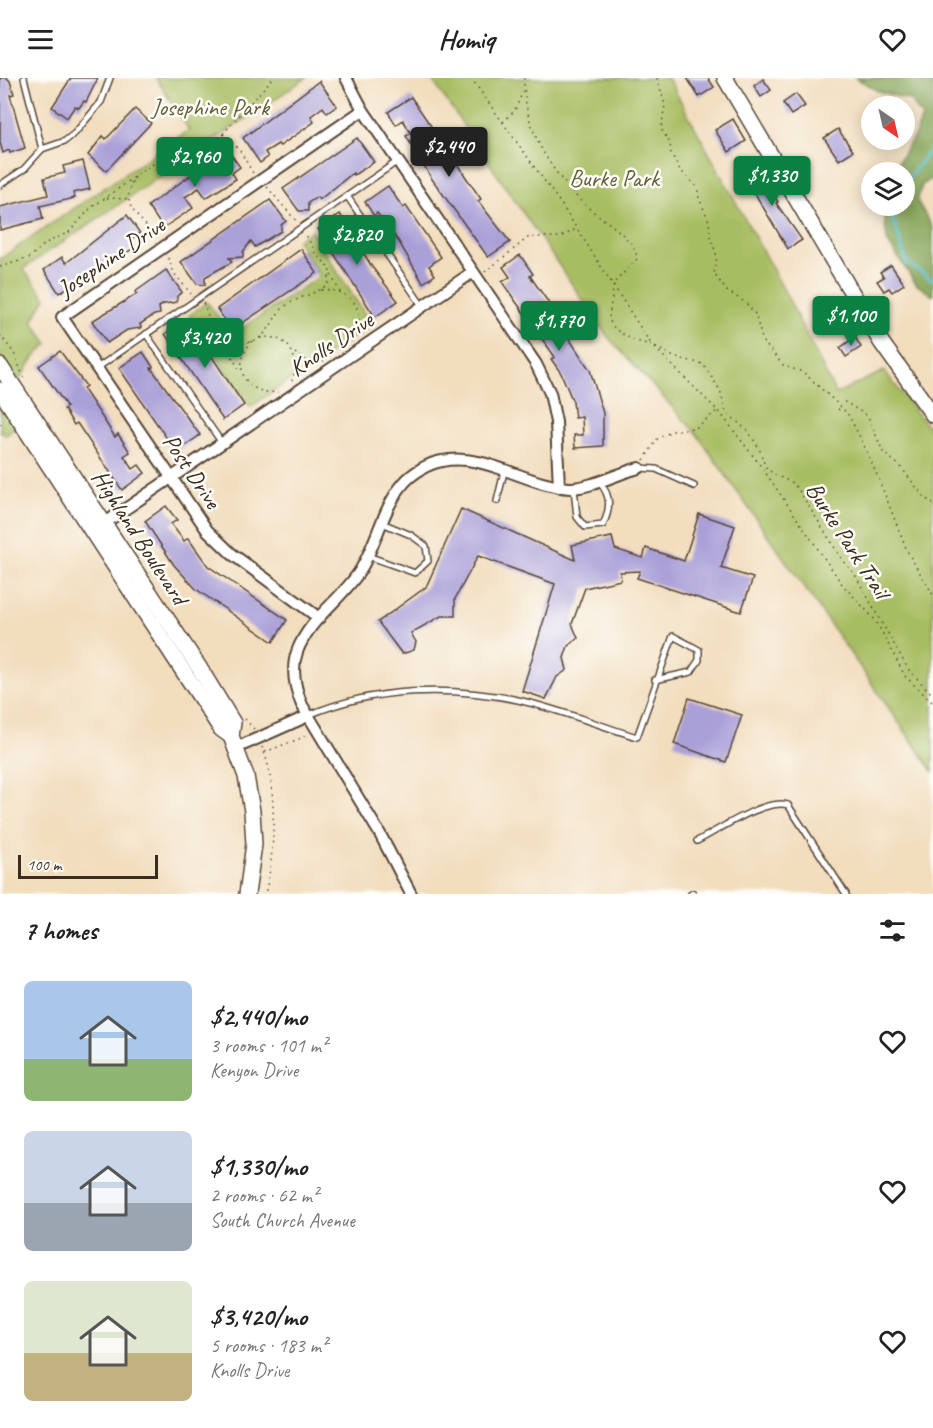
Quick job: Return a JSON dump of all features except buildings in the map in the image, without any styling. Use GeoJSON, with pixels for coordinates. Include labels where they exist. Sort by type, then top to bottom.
{"type":"FeatureCollection","features":[{"type":"Feature","properties":{"kind":"main road"},"geometry":{"type":"LineString","coordinates":[[725,78],[881,342],[933,415]]}},
{"type":"Feature","properties":{"kind":"main road","name":"Highland Boulevard"},"geometry":{"type":"LineString","coordinates":[[0,366],[98,527]]}},
{"type":"Feature","properties":{"kind":"main road","name":"Highland Boulevard"},"geometry":{"type":"LineString","coordinates":[[0,390],[233,723],[234,742],[246,776],[252,811],[254,844],[247,894]]}},
{"type":"Feature","properties":{"kind":"street"},"geometry":{"type":"LineString","coordinates":[[346,78],[363,110],[536,364],[550,393],[556,422],[560,487]]}},
{"type":"Feature","properties":{"kind":"street","name":"Josephine Drive"},"geometry":{"type":"LineString","coordinates":[[62,317],[363,110]]}},
{"type":"Feature","properties":{"kind":"street","name":"Knolls Drive"},"geometry":{"type":"LineString","coordinates":[[98,527],[423,307],[475,275]]}},
{"type":"Feature","properties":{"kind":"street","name":"Post Drive"},"geometry":{"type":"LineString","coordinates":[[62,317],[207,530],[232,554],[319,618]]}},
{"type":"Feature","properties":{"kind":"street"},"geometry":{"type":"LineString","coordinates":[[411,894],[380,834],[308,716],[298,694],[294,664],[305,636],[354,578],[368,556],[382,523],[403,484],[429,465],[442,460],[465,460],[540,484],[574,488],[588,483],[600,483],[622,472],[639,468]]}},
{"type":"Feature","properties":{"kind":"street"},"geometry":{"type":"LineString","coordinates":[[234,742],[308,716]]}},
{"type":"Feature","properties":{"kind":"lane"},"geometry":{"type":"LineString","coordinates":[[24,78],[42,149]]}},
{"type":"Feature","properties":{"kind":"lane"},"geometry":{"type":"LineString","coordinates":[[0,185],[24,169],[42,149],[64,141],[75,133],[101,102],[110,78]]}},
{"type":"Feature","properties":{"kind":"lane"},"geometry":{"type":"LineString","coordinates":[[97,368],[398,161]]}},
{"type":"Feature","properties":{"kind":"lane"},"geometry":{"type":"LineString","coordinates":[[347,196],[423,307]]}},
{"type":"Feature","properties":{"kind":"lane"},"geometry":{"type":"LineString","coordinates":[[146,334],[222,443]]}},
{"type":"Feature","properties":{"kind":"lane"},"geometry":{"type":"LineString","coordinates":[[639,468],[656,469],[694,486]]}},
{"type":"Feature","properties":{"kind":"lane"},"geometry":{"type":"LineString","coordinates":[[497,501],[504,472]]}},
{"type":"Feature","properties":{"kind":"lane"},"geometry":{"type":"LineString","coordinates":[[574,488],[577,517],[585,527],[603,525],[610,510],[609,499],[600,483]]}},
{"type":"Feature","properties":{"kind":"lane"},"geometry":{"type":"LineString","coordinates":[[368,556],[415,573],[428,561],[426,546],[411,535],[382,523]]}},
{"type":"Feature","properties":{"kind":"lane"},"geometry":{"type":"LineString","coordinates":[[308,716],[341,704],[382,695],[457,692],[519,700],[637,737],[655,680],[673,636],[699,650],[699,660],[691,672],[655,680]]}},
{"type":"Feature","properties":{"kind":"lane"},"geometry":{"type":"LineString","coordinates":[[697,841],[762,807],[778,802],[788,805],[846,894]]}},
{"type":"Feature","properties":{"kind":"path"},"geometry":{"type":"LineString","coordinates":[[0,267],[34,255],[46,243],[69,232],[91,207],[172,153],[205,144],[223,134],[273,78]]}},
{"type":"Feature","properties":{"kind":"path","name":"Burke Park Trail"},"geometry":{"type":"LineString","coordinates":[[471,78],[577,228],[653,346],[718,410],[757,460],[842,584],[876,621],[905,675],[933,703]]}},
{"type":"Feature","properties":{"kind":"path"},"geometry":{"type":"LineString","coordinates":[[524,78],[523,91],[530,126],[552,165],[584,203],[631,243],[637,251],[637,259],[613,284]]}},
{"type":"Feature","properties":{"kind":"path"},"geometry":{"type":"LineString","coordinates":[[657,78],[664,105],[661,129],[670,143],[671,153],[680,170],[697,187],[699,198],[703,203],[717,257],[714,274],[726,291],[746,303],[755,314],[763,342],[784,366],[802,372],[840,406]]}},
{"type":"Feature","properties":{"kind":"path"},"geometry":{"type":"LineString","coordinates":[[502,123],[514,110],[523,91]]}},
{"type":"Feature","properties":{"kind":"path"},"geometry":{"type":"LineString","coordinates":[[223,134],[235,144],[261,181],[301,228],[316,253],[327,264],[330,275],[341,293],[352,301],[360,325],[352,342]]}},
{"type":"Feature","properties":{"kind":"path"},"geometry":{"type":"LineString","coordinates":[[135,176],[130,186],[128,199],[134,213],[150,228],[174,273],[197,299],[248,384],[259,391],[278,392]]}},
{"type":"Feature","properties":{"kind":"path"},"geometry":{"type":"LineString","coordinates":[[106,198],[128,199]]}},
{"type":"Feature","properties":{"kind":"path"},"geometry":{"type":"LineString","coordinates":[[475,275],[529,237],[561,237],[577,228]]}},
{"type":"Feature","properties":{"kind":"path"},"geometry":{"type":"LineString","coordinates":[[259,338],[280,311],[291,302],[320,290],[328,284],[330,275]]}},
{"type":"Feature","properties":{"kind":"path","name":"Burke Park Trail"},"geometry":{"type":"LineString","coordinates":[[613,284],[609,318],[611,324],[616,330],[633,340],[653,346],[674,357],[703,364],[720,390],[726,412],[748,431],[759,448],[765,466],[773,474],[793,483],[800,492],[843,561],[854,573],[908,669],[933,695]]}},
{"type":"Feature","properties":{"kind":"path"},"geometry":{"type":"LineString","coordinates":[[320,290],[341,293]]}},
{"type":"Feature","properties":{"kind":"path"},"geometry":{"type":"LineString","coordinates":[[270,326],[270,333],[284,341],[294,353],[305,360],[324,361]]}},
{"type":"Feature","properties":{"kind":"path"},"geometry":{"type":"LineString","coordinates":[[218,333],[237,342],[274,337]]}},
{"type":"Feature","properties":{"kind":"path"},"geometry":{"type":"LineString","coordinates":[[242,374],[241,357],[252,341]]}},
{"type":"Feature","properties":{"kind":"path"},"geometry":{"type":"LineString","coordinates":[[291,383],[296,369],[294,353]]}},
{"type":"Feature","properties":{"kind":"path"},"geometry":{"type":"LineString","coordinates":[[932,593],[915,567],[865,446],[846,411],[837,409],[844,402],[868,416],[883,452],[933,504]]}},
{"type":"Feature","properties":{"kind":"path"},"geometry":{"type":"LineString","coordinates":[[639,468],[658,438],[673,431],[697,427],[718,410]]}},
{"type":"Feature","properties":{"kind":"green space","name":"Josephine Park"},"geometry":{"type":"Polygon","coordinates":[[[156,78],[306,78],[23,269],[46,298],[32,321],[48,344],[35,356],[15,386],[0,365],[0,259],[189,130],[156,78]]]}},
{"type":"Feature","properties":{"kind":"green space","name":"Burke Park"},"geometry":{"type":"Polygon","coordinates":[[[431,78],[668,78],[786,294],[836,394],[884,371],[933,433],[933,771],[696,433],[608,337],[431,78]]]}},
{"type":"Feature","properties":{"kind":"green space"},"geometry":{"type":"Polygon","coordinates":[[[856,78],[933,78],[933,178],[922,185],[917,201],[933,228],[933,296],[916,284],[887,241],[884,216],[915,216],[915,162],[898,162],[906,150],[915,150],[915,135],[922,117],[915,107],[915,96],[896,96],[878,91],[856,78]]]}},
{"type":"Feature","properties":{"kind":"green space"},"geometry":{"type":"Polygon","coordinates":[[[311,231],[372,325],[250,407],[189,316],[207,302],[232,335],[320,276],[297,240],[311,231]]]}},
{"type":"Feature","properties":{"kind":"green space"},"geometry":{"type":"Polygon","coordinates":[[[0,403],[16,428],[6,435],[0,432],[0,403]]]}},
{"type":"Feature","properties":{"kind":"waterway"},"geometry":{"type":"LineString","coordinates":[[915,170],[933,146]]}},
{"type":"Feature","properties":{"kind":"waterway"},"geometry":{"type":"LineString","coordinates":[[892,216],[907,263],[933,280]]}}]}
